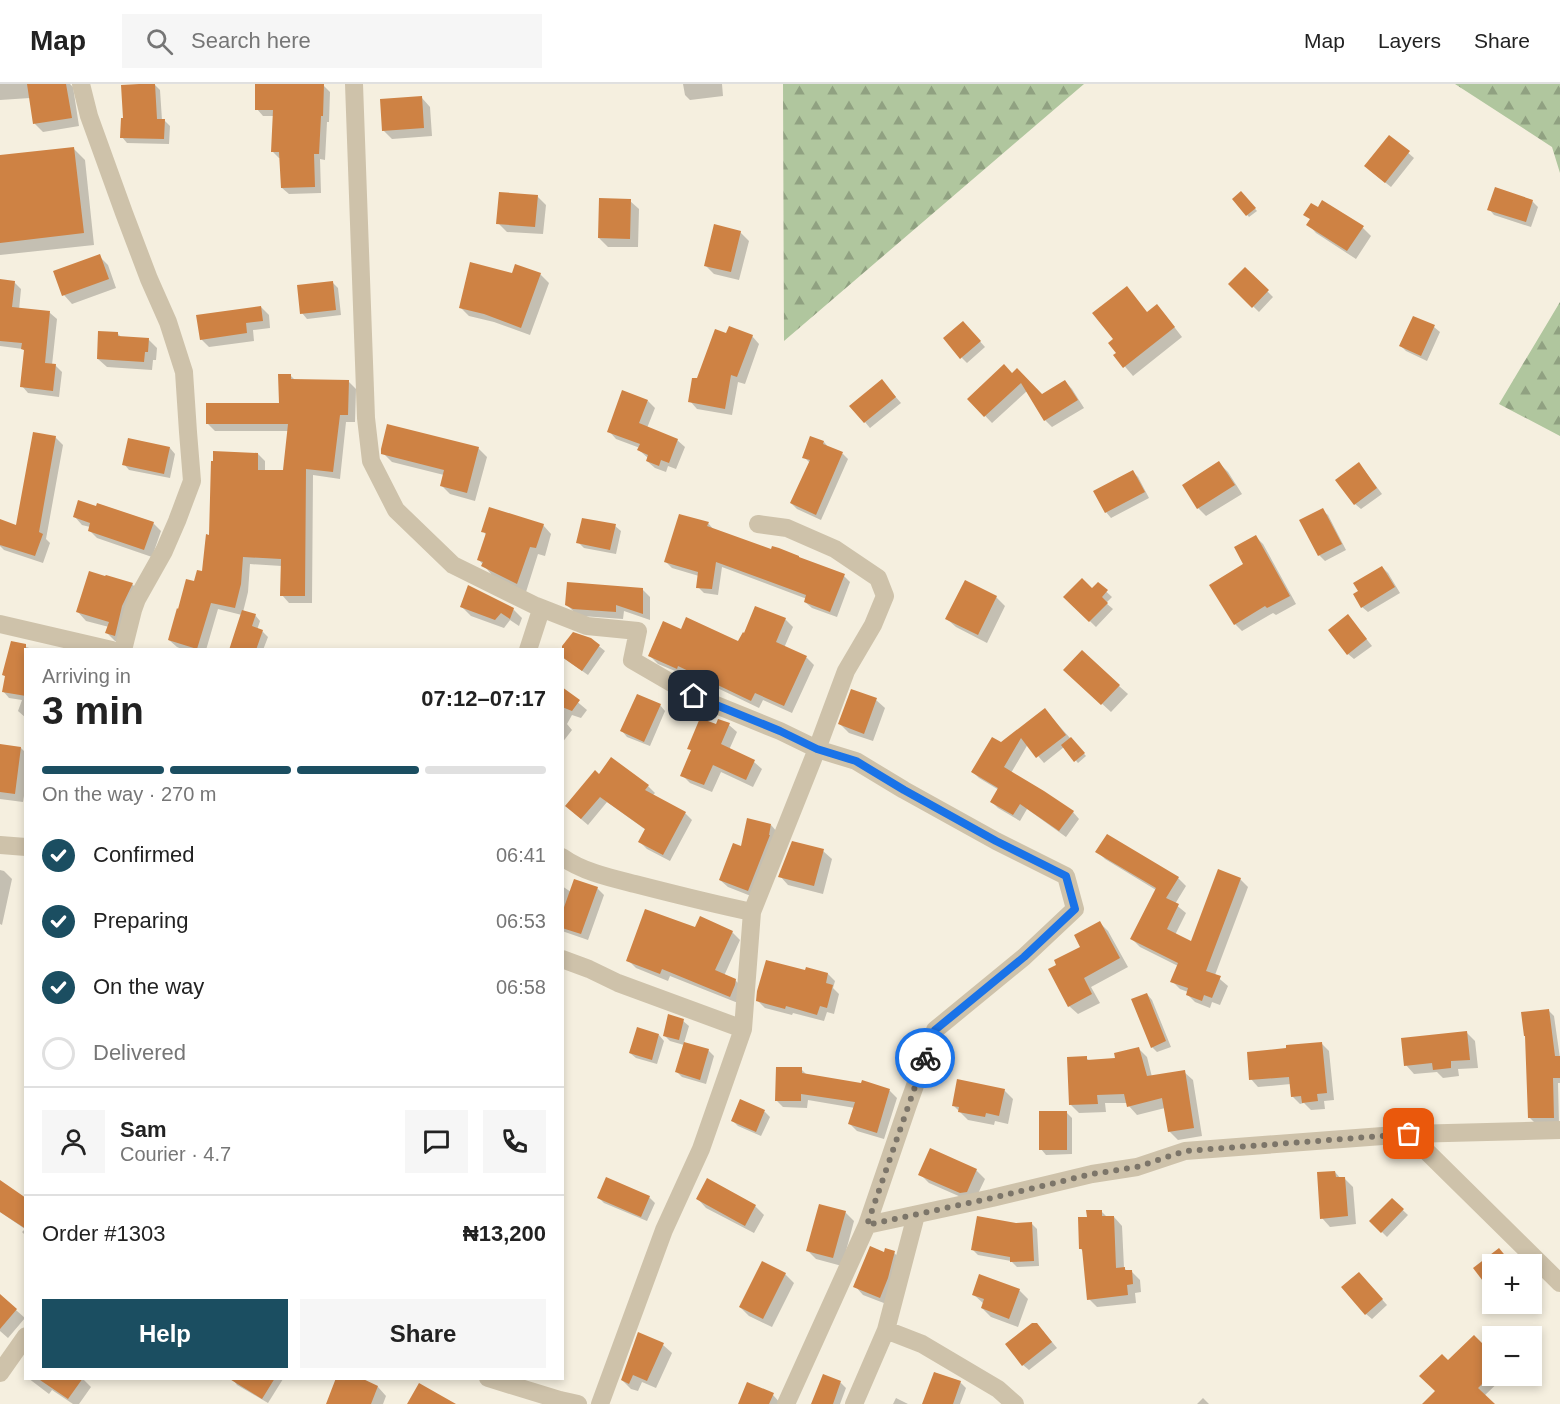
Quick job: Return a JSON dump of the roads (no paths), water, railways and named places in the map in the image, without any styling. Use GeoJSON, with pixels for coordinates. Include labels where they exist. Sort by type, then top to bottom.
{"type":"FeatureCollection","features":[{"type":"Feature","properties":{"kind":"street"},"geometry":{"type":"LineString","coordinates":[[81,84],[89,116],[149,279],[168,322],[184,372],[192,481],[164,551],[137,599],[124,648]]}},
{"type":"Feature","properties":{"kind":"street"},"geometry":{"type":"LineString","coordinates":[[354,84],[366,418],[371,461],[396,510],[453,565],[543,609],[587,626],[638,631],[632,660],[694,696],[780,731],[817,749],[856,761],[996,841],[1066,876],[1075,909],[1024,957],[935,1030],[867,1225],[786,1404]]}},
{"type":"Feature","properties":{"kind":"street"},"geometry":{"type":"LineString","coordinates":[[600,1404],[664,1230],[701,1149],[743,1029],[752,912],[846,671],[873,625],[885,596],[878,578],[835,549],[787,528],[758,524]]}},
{"type":"Feature","properties":{"kind":"street"},"geometry":{"type":"LineString","coordinates":[[529,648],[543,609]]}},
{"type":"Feature","properties":{"kind":"street"},"geometry":{"type":"LineString","coordinates":[[0,624],[103,648]]}},
{"type":"Feature","properties":{"kind":"street"},"geometry":{"type":"LineString","coordinates":[[0,845],[24,848]]}},
{"type":"Feature","properties":{"kind":"street"},"geometry":{"type":"LineString","coordinates":[[564,857],[573,864],[616,879],[752,912]]}},
{"type":"Feature","properties":{"kind":"street"},"geometry":{"type":"LineString","coordinates":[[564,960],[618,983],[743,1029]]}},
{"type":"Feature","properties":{"kind":"street"},"geometry":{"type":"LineString","coordinates":[[867,1225],[1092,1174],[1137,1167],[1185,1151],[1409,1134],[1560,1131]]}},
{"type":"Feature","properties":{"kind":"street"},"geometry":{"type":"LineString","coordinates":[[1409,1134],[1560,1283]]}},
{"type":"Feature","properties":{"kind":"street"},"geometry":{"type":"LineString","coordinates":[[854,1404],[885,1330],[916,1215]]}},
{"type":"Feature","properties":{"kind":"street"},"geometry":{"type":"LineString","coordinates":[[885,1330],[922,1344],[998,1389],[1015,1404]]}},
{"type":"Feature","properties":{"kind":"street"},"geometry":{"type":"LineString","coordinates":[[0,1373],[24,1339]]}},
{"type":"Feature","properties":{"kind":"street"},"geometry":{"type":"LineString","coordinates":[[495,1380],[578,1404]]}}]}
